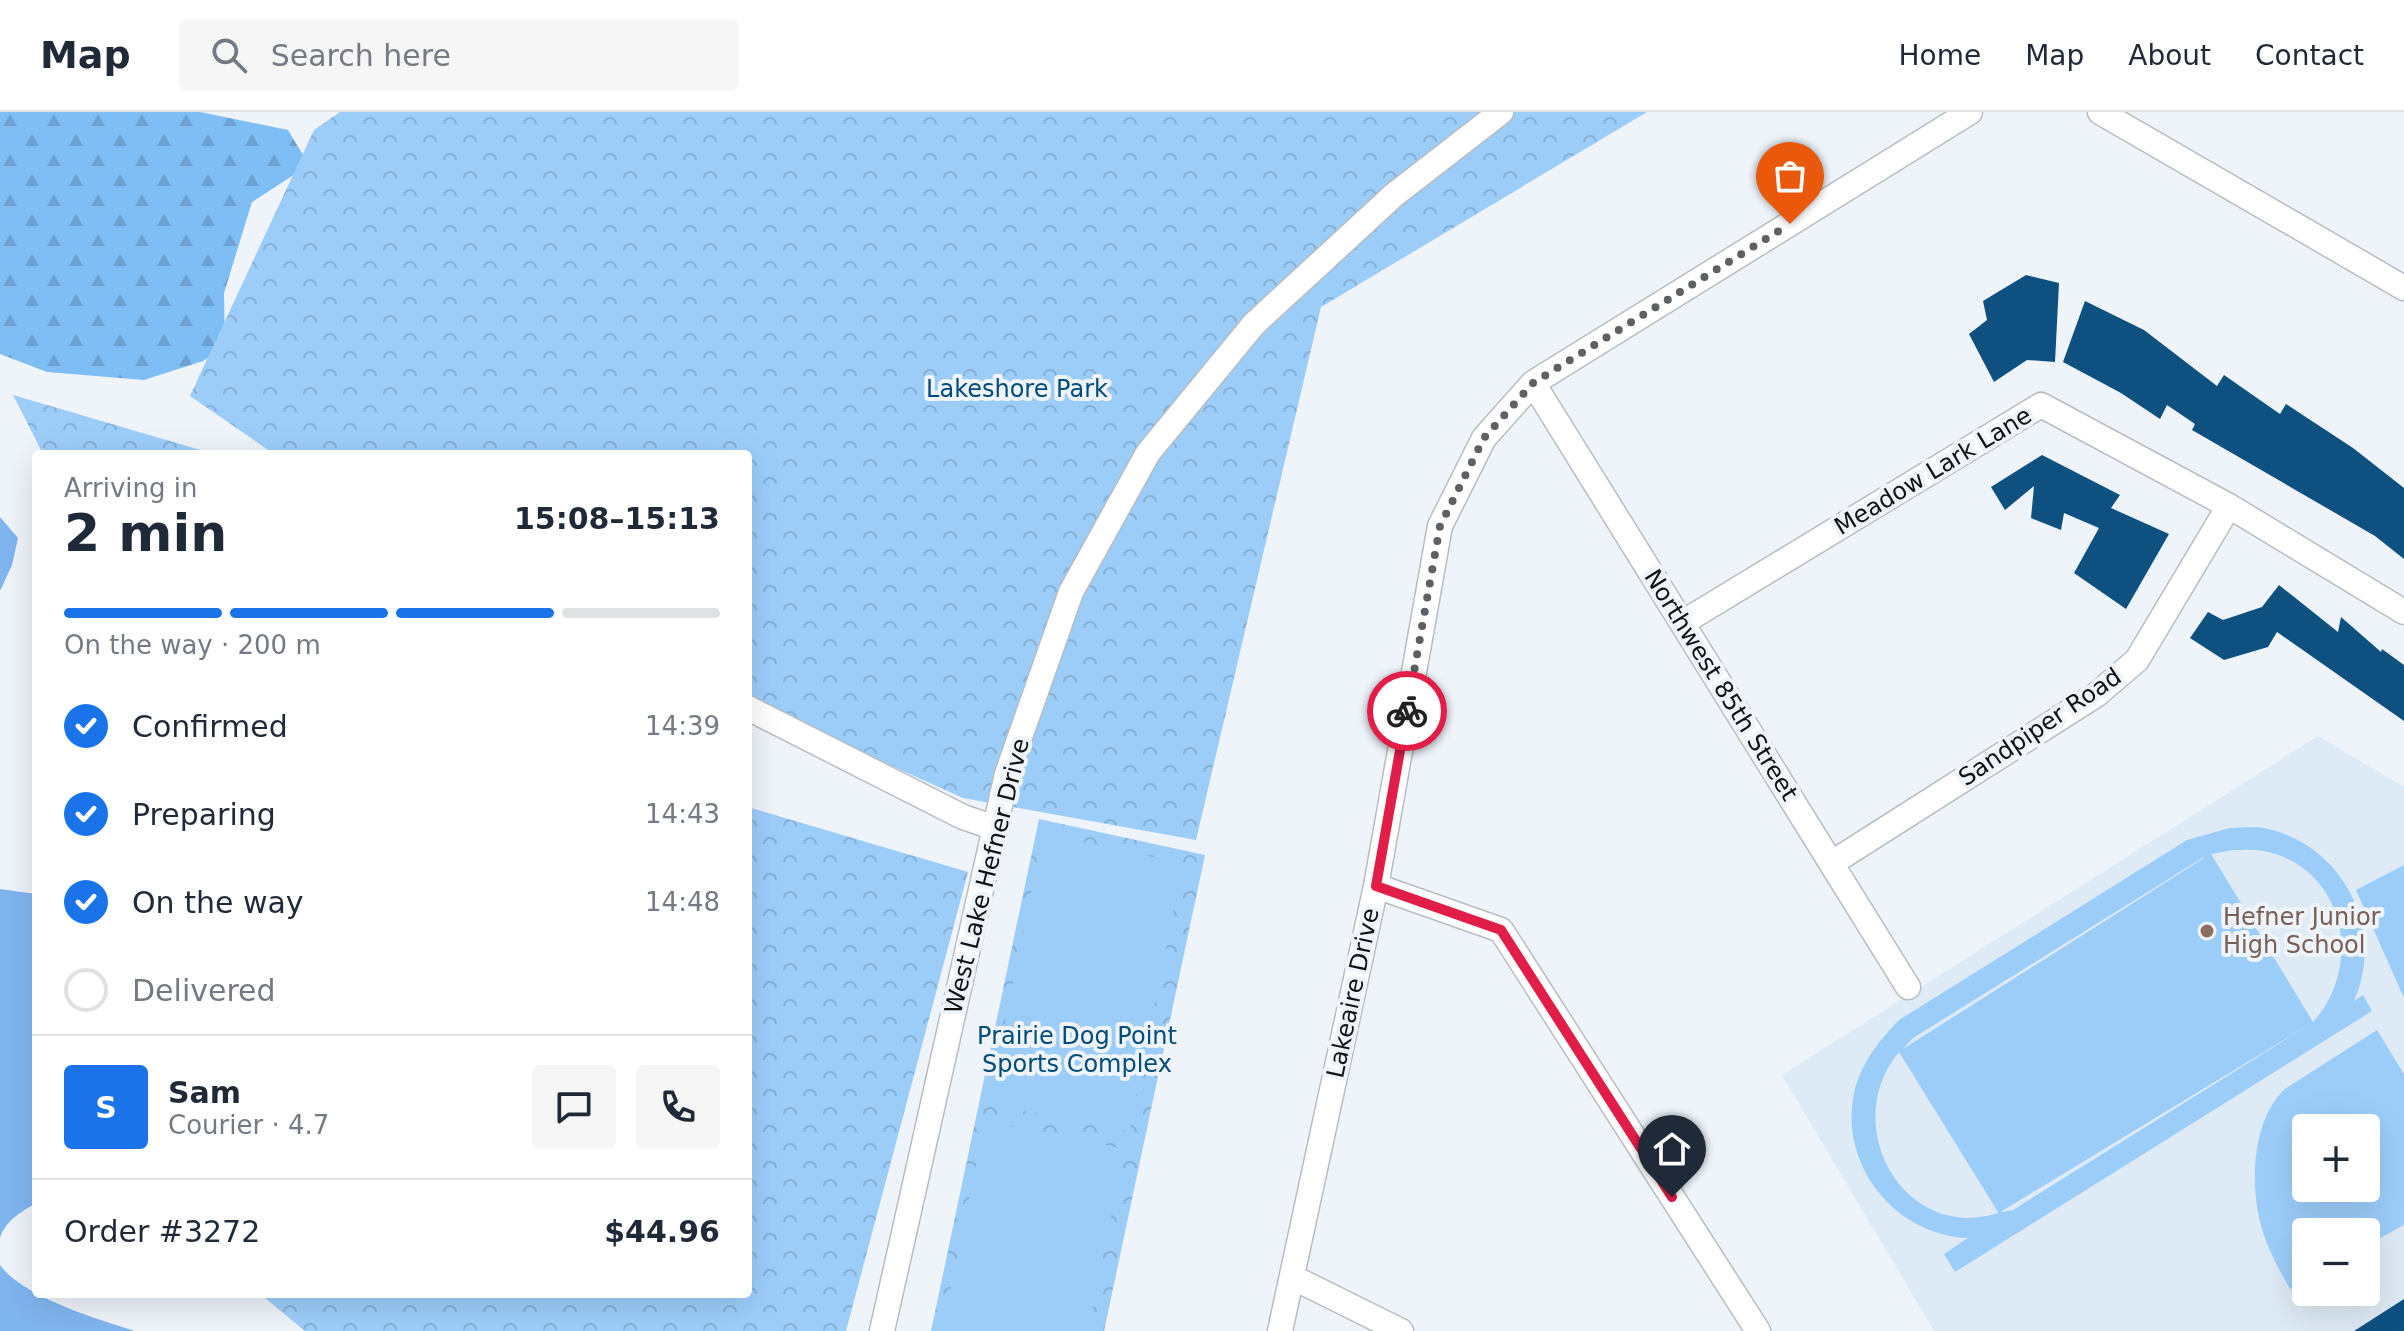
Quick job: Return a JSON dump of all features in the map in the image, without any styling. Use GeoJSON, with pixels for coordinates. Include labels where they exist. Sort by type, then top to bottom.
{"type":"FeatureCollection","features":[{"type":"Feature","properties":{"kind":"street","name":"West Lake Hefner Drive"},"geometry":{"type":"LineString","coordinates":[[882,1331],[1007,774],[1071,592],[1148,453],[1254,324],[1394,195],[1501,112]]}},
{"type":"Feature","properties":{"kind":"street","name":"Lakeaire Drive"},"geometry":{"type":"LineString","coordinates":[[1280,1331],[1376,886],[1440,526],[1484,438],[1533,383],[1970,112]]}},
{"type":"Feature","properties":{"kind":"street"},"geometry":{"type":"LineString","coordinates":[[2100,112],[2404,288]]}},
{"type":"Feature","properties":{"kind":"street","name":"Northwest 85th Street"},"geometry":{"type":"LineString","coordinates":[[1533,383],[1908,987]]}},
{"type":"Feature","properties":{"kind":"street","name":"Meadow Lark Lane"},"geometry":{"type":"LineString","coordinates":[[1682,623],[2041,405],[2229,506]]}},
{"type":"Feature","properties":{"kind":"street"},"geometry":{"type":"LineString","coordinates":[[2229,506],[2404,612]]}},
{"type":"Feature","properties":{"kind":"street","name":"Sandpiper Road"},"geometry":{"type":"LineString","coordinates":[[1832,863],[2096,695],[2137,660],[2229,506]]}},
{"type":"Feature","properties":{"kind":"street"},"geometry":{"type":"LineString","coordinates":[[752,710],[963,817],[995,828]]}},
{"type":"Feature","properties":{"kind":"street"},"geometry":{"type":"LineString","coordinates":[[1376,886],[1501,930],[1758,1331]]}},
{"type":"Feature","properties":{"kind":"street"},"geometry":{"type":"LineString","coordinates":[[1292,1277],[1401,1331]]}},
{"type":"Feature","properties":{"kind":"shaded area"},"geometry":{"type":"Polygon","coordinates":[[[0,517],[18,538],[12,565],[0,591],[0,517]]]}},
{"type":"Feature","properties":{"kind":"shaded area","name":"Hefner Junior High School"},"geometry":{"type":"Polygon","coordinates":[[[2318,736],[2404,787],[2404,1331],[1934,1331],[1782,1075],[2318,736]]]}},
{"type":"Feature","properties":{"kind":"shaded area"},"geometry":{"type":"Polygon","coordinates":[[[0,889],[32,893],[32,1206],[10,1222],[0,1238],[0,889]]]}},
{"type":"Feature","properties":{"kind":"shaded area"},"geometry":{"type":"Polygon","coordinates":[[[0,1265],[11,1277],[32,1291],[32,1298],[45,1298],[135,1331],[0,1331],[0,1265]]]}},
{"type":"Feature","properties":{"kind":"green space"},"geometry":{"type":"Polygon","coordinates":[[[0,112],[200,112],[288,130],[309,165],[252,202],[224,293],[225,347],[203,361],[144,380],[47,372],[0,354],[0,112]]]}},
{"type":"Feature","properties":{"kind":"green space","name":"Lakeshore Park"},"geometry":{"type":"Polygon","coordinates":[[[340,112],[1647,112],[1321,307],[1196,840],[963,798],[752,703],[752,450],[268,450],[190,396],[314,130],[340,112]]]}},
{"type":"Feature","properties":{"kind":"green space"},"geometry":{"type":"Polygon","coordinates":[[[13,395],[200,450],[41,450],[13,395]]]}},
{"type":"Feature","properties":{"kind":"green space"},"geometry":{"type":"Polygon","coordinates":[[[752,808],[968,872],[846,1331],[305,1331],[265,1298],[752,1298],[752,808]]]}},
{"type":"Feature","properties":{"kind":"green space","name":"Prairie Dog Point Sports Complex"},"geometry":{"type":"Polygon","coordinates":[[[1039,819],[1205,855],[1104,1331],[931,1331],[1039,819]]]}},
{"type":"Feature","properties":{"kind":"green space"},"geometry":{"type":"Polygon","coordinates":[[[2230,828],[2259,828],[2295,838],[2318,853],[2337,872],[2361,920],[2365,947],[2363,974],[2354,1001],[2363,995],[2372,1011],[1955,1272],[1944,1254],[1968,1238],[1942,1234],[1919,1225],[1880,1194],[1866,1173],[1856,1150],[1852,1125],[1853,1099],[1864,1066],[1899,1020],[2187,840],[2230,828]],[[2233,850],[2211,854],[2313,1022],[2329,999],[2339,973],[2341,947],[2338,921],[2328,897],[2313,876],[2291,861],[2264,851],[2233,850]],[[2204,857],[1913,1038],[1903,1049],[2204,857]],[[2307,1026],[2002,1211],[2013,1210],[2307,1026]],[[1899,1052],[1882,1081],[1876,1112],[1879,1143],[1890,1171],[1909,1194],[1934,1211],[1964,1218],[1998,1213],[1899,1052]]]}},
{"type":"Feature","properties":{"kind":"green space"},"geometry":{"type":"Polygon","coordinates":[[[1043,834],[1183,863],[1129,1132],[989,1104],[1043,834]]]}},
{"type":"Feature","properties":{"kind":"green space"},"geometry":{"type":"Polygon","coordinates":[[[2404,865],[2404,998],[2356,890],[2404,865]]]}},
{"type":"Feature","properties":{"kind":"green space"},"geometry":{"type":"Polygon","coordinates":[[[2377,1030],[2404,1074],[2404,1225],[2380,1238],[2380,1218],[2292,1218],[2290,1289],[2263,1232],[2256,1196],[2259,1137],[2274,1102],[2285,1089],[2377,1030]]]}},
{"type":"Feature","properties":{"kind":"green space"},"geometry":{"type":"Polygon","coordinates":[[[985,1120],[1124,1149],[1088,1331],[942,1331],[985,1120]]]}},
{"type":"Feature","properties":{"kind":"building"},"geometry":{"type":"Polygon","coordinates":[[[2026,275],[2059,283],[2055,362],[2027,360],[1994,382],[1969,334],[1987,320],[1983,301],[2026,275]]]}},
{"type":"Feature","properties":{"kind":"building"},"geometry":{"type":"Polygon","coordinates":[[[2085,301],[2144,330],[2217,386],[2224,375],[2280,414],[2286,404],[2353,448],[2404,488],[2404,559],[2375,536],[2192,430],[2195,424],[2167,405],[2160,419],[2121,393],[2063,362],[2085,301]]]}},
{"type":"Feature","properties":{"kind":"building"},"geometry":{"type":"Polygon","coordinates":[[[2042,455],[2120,495],[2111,508],[2169,534],[2126,609],[2074,573],[2099,528],[2064,513],[2061,530],[2031,518],[2034,486],[2005,510],[1991,487],[2042,455]]]}},
{"type":"Feature","properties":{"kind":"building"},"geometry":{"type":"Polygon","coordinates":[[[2279,585],[2338,632],[2341,617],[2381,652],[2382,649],[2404,665],[2404,721],[2277,632],[2268,647],[2224,660],[2190,638],[2208,612],[2223,620],[2262,607],[2279,585]]]}},
{"type":"Feature","properties":{"kind":"building"},"geometry":{"type":"Polygon","coordinates":[[[2404,1299],[2404,1331],[2354,1331],[2404,1299]]]}},
{"type":"Feature","properties":{"kind":"way so far"},"geometry":{"type":"LineString","coordinates":[[1407,711],[1440,526],[1484,438],[1533,383],[1790,224]]}},
{"type":"Feature","properties":{"kind":"place","name":"Hefner Junior High School"},"geometry":{"type":"Point","coordinates":[2207,931]}},
{"type":"Feature","properties":{"kind":"route"},"geometry":{"type":"LineString","coordinates":[[1407,711],[1376,886],[1501,930],[1672,1197]]}}]}
